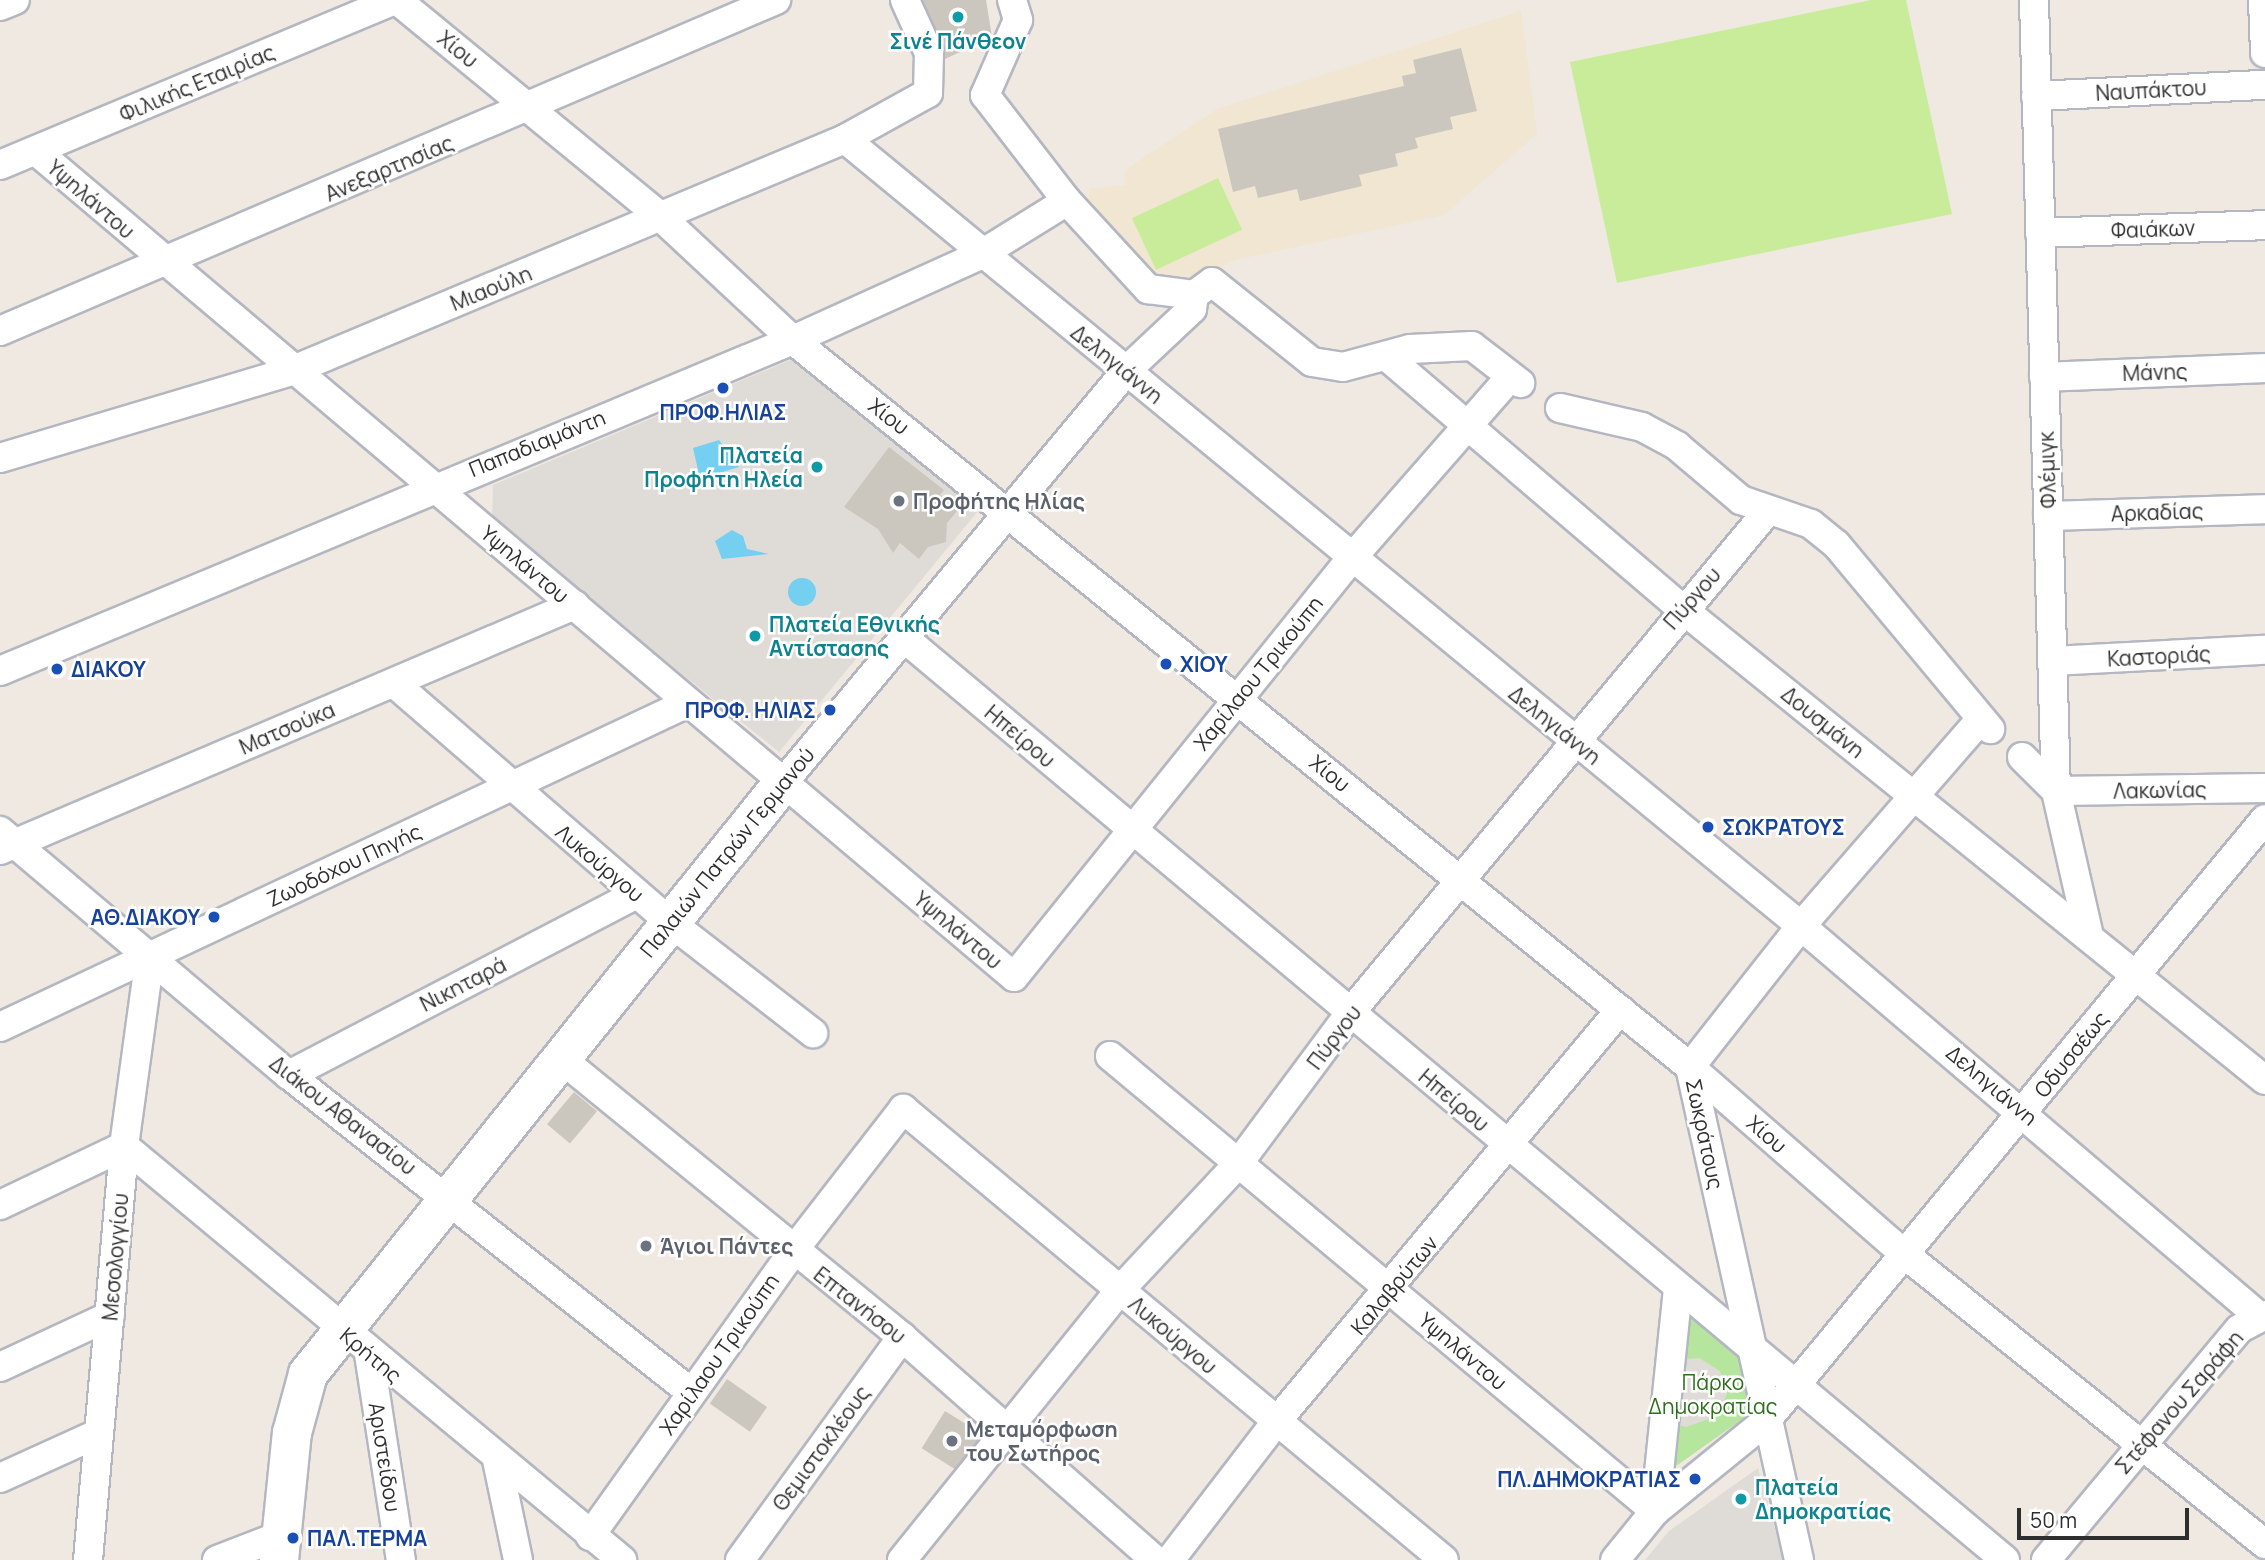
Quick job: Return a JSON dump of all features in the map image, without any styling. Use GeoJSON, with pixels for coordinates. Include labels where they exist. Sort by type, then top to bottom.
{"type":"FeatureCollection","features":[{"type":"Feature","properties":{"kind":"street"},"geometry":{"type":"LineString","coordinates":[[0,6],[15,0]]}},
{"type":"Feature","properties":{"kind":"street","name":"Χίου"},"geometry":{"type":"LineString","coordinates":[[395,0],[531,107],[662,218],[793,340],[1010,512],[1690,1067],[1908,1257],[2140,1447],[2265,1544]]}},
{"type":"Feature","properties":{"kind":"street","name":"Φιλικής Εταιρίας"},"geometry":{"type":"LineString","coordinates":[[0,164],[395,0]]}},
{"type":"Feature","properties":{"kind":"street","name":"Ανεξαρτησίας"},"geometry":{"type":"LineString","coordinates":[[0,331],[165,264],[776,0]]}},
{"type":"Feature","properties":{"kind":"street","name":"Μιαούλη"},"geometry":{"type":"LineString","coordinates":[[0,458],[290,371],[662,218],[845,139],[928,93],[929,53],[905,0]]}},
{"type":"Feature","properties":{"kind":"street"},"geometry":{"type":"LineString","coordinates":[[1012,0],[1018,20],[985,95],[1067,201],[1148,289],[1194,295],[1212,282],[1312,362],[1343,367],[1386,356]]}},
{"type":"Feature","properties":{"kind":"street","name":"Φλέμιγκ"},"geometry":{"type":"LineString","coordinates":[[2034,0],[2056,792],[2089,936]]}},
{"type":"Feature","properties":{"kind":"street"},"geometry":{"type":"LineString","coordinates":[[2263,0],[2265,53]]}},
{"type":"Feature","properties":{"kind":"street","name":"Ναυπάκτου"},"geometry":{"type":"LineString","coordinates":[[2036,96],[2265,85]]}},
{"type":"Feature","properties":{"kind":"street","name":"Δεληγιάννη"},"geometry":{"type":"LineString","coordinates":[[845,139],[980,255],[1127,370],[1350,560],[2024,1111],[2262,1316]]}},
{"type":"Feature","properties":{"kind":"street","name":"Υψηλάντου"},"geometry":{"type":"LineString","coordinates":[[36,151],[290,371],[432,486],[1014,977]]}},
{"type":"Feature","properties":{"kind":"street","name":"Παπαδιαμάντη"},"geometry":{"type":"LineString","coordinates":[[0,671],[432,486],[793,340],[980,255],[1067,201]]}},
{"type":"Feature","properties":{"kind":"street","name":"Φαιάκων"},"geometry":{"type":"LineString","coordinates":[[2040,233],[2265,225]]}},
{"type":"Feature","properties":{"kind":"street","name":"Παλαιών Πατρών Γερμανού"},"geometry":{"type":"LineString","coordinates":[[281,1547],[292,1433],[308,1374],[356,1342],[446,1195],[782,784],[1127,370],[1192,309],[1194,295]]}},
{"type":"Feature","properties":{"kind":"street","name":"Χαρίλαου Τρικούπη"},"geometry":{"type":"LineString","coordinates":[[1014,977],[1462,425],[1515,380],[1472,346],[1386,356]]}},
{"type":"Feature","properties":{"kind":"street","name":"Δουσμάνη"},"geometry":{"type":"LineString","coordinates":[[1386,356],[1462,425],[1681,608],[2265,1080]]}},
{"type":"Feature","properties":{"kind":"street","name":"Μάνης"},"geometry":{"type":"LineString","coordinates":[[2044,377],[2265,368]]}},
{"type":"Feature","properties":{"kind":"street"},"geometry":{"type":"LineString","coordinates":[[1560,408],[1642,427],[1766,513]]}},
{"type":"Feature","properties":{"kind":"street","name":"Αρκαδίας"},"geometry":{"type":"LineString","coordinates":[[2048,516],[2265,509]]}},
{"type":"Feature","properties":{"kind":"street","name":"Πύργου"},"geometry":{"type":"LineString","coordinates":[[902,1560],[1120,1290],[1238,1164],[1350,1013],[1577,743],[1681,608],[1766,513]]}},
{"type":"Feature","properties":{"kind":"street","name":"Σωκράτους"},"geometry":{"type":"LineString","coordinates":[[1766,513],[1811,524],[1836,544],[1985,725],[1913,794],[1801,926],[1690,1067],[1765,1422],[1799,1560]]}},
{"type":"Feature","properties":{"kind":"street","name":"Ματσούκα"},"geometry":{"type":"LineString","coordinates":[[5,841],[394,683],[575,606]]}},
{"type":"Feature","properties":{"kind":"street","name":"Ηπείρου"},"geometry":{"type":"LineString","coordinates":[[904,638],[2006,1560]]}},
{"type":"Feature","properties":{"kind":"street","name":"Καστοριάς"},"geometry":{"type":"LineString","coordinates":[[2052,661],[2265,650]]}},
{"type":"Feature","properties":{"kind":"street","name":"Λυκούργου"},"geometry":{"type":"LineString","coordinates":[[394,683],[510,787],[671,923],[813,1033]]}},
{"type":"Feature","properties":{"kind":"street","name":"Ζωοδόχου Πηγής"},"geometry":{"type":"LineString","coordinates":[[0,1027],[688,703]]}},
{"type":"Feature","properties":{"kind":"street"},"geometry":{"type":"LineString","coordinates":[[2022,757],[2056,792]]}},
{"type":"Feature","properties":{"kind":"street","name":"Λακωνίας"},"geometry":{"type":"LineString","coordinates":[[2056,792],[2265,788]]}},
{"type":"Feature","properties":{"kind":"street","name":"Οδυσσέως"},"geometry":{"type":"LineString","coordinates":[[1615,1560],[1655,1511],[1765,1422],[1908,1257],[2024,1111],[2265,819]]}},
{"type":"Feature","properties":{"kind":"street","name":"Διάκου Αθανασίου"},"geometry":{"type":"LineString","coordinates":[[5,841],[150,956],[289,1075],[446,1195],[692,1393]]}},
{"type":"Feature","properties":{"kind":"street","name":"Νικηταρά"},"geometry":{"type":"LineString","coordinates":[[289,1075],[637,894]]}},
{"type":"Feature","properties":{"kind":"street","name":"Μεσολογγίου"},"geometry":{"type":"LineString","coordinates":[[88,1560],[124,1146],[150,956]]}},
{"type":"Feature","properties":{"kind":"street","name":"Καλαβρύτων"},"geometry":{"type":"LineString","coordinates":[[1170,1560],[1276,1422],[1391,1291],[1506,1144],[1620,1010]]}},
{"type":"Feature","properties":{"kind":"street","name":"Υψηλάντου"},"geometry":{"type":"LineString","coordinates":[[1110,1056],[1655,1511]]}},
{"type":"Feature","properties":{"kind":"street","name":"Επτανήσου"},"geometry":{"type":"LineString","coordinates":[[559,1057],[1009,1427],[1156,1560]]}},
{"type":"Feature","properties":{"kind":"street","name":"Χαρίλαου Τρικούπη"},"geometry":{"type":"LineString","coordinates":[[590,1536],[793,1251],[903,1109]]}},
{"type":"Feature","properties":{"kind":"street","name":"Λυκούργου"},"geometry":{"type":"LineString","coordinates":[[903,1109],[1444,1560]]}},
{"type":"Feature","properties":{"kind":"street"},"geometry":{"type":"LineString","coordinates":[[0,1205],[124,1146]]}},
{"type":"Feature","properties":{"kind":"street","name":"Κρήτης"},"geometry":{"type":"LineString","coordinates":[[124,1146],[497,1460],[622,1560]]}},
{"type":"Feature","properties":{"kind":"street"},"geometry":{"type":"LineString","coordinates":[[1655,1511],[1678,1288]]}},
{"type":"Feature","properties":{"kind":"street"},"geometry":{"type":"LineString","coordinates":[[0,1367],[110,1315]]}},
{"type":"Feature","properties":{"kind":"street","name":"Στέφανου Σαράφη"},"geometry":{"type":"LineString","coordinates":[[2046,1560],[2239,1329],[2262,1316]]}},
{"type":"Feature","properties":{"kind":"street","name":"Θεμιστοκλέους"},"geometry":{"type":"LineString","coordinates":[[740,1560],[902,1337]]}},
{"type":"Feature","properties":{"kind":"street","name":"Αριστείδου"},"geometry":{"type":"LineString","coordinates":[[356,1342],[401,1560]]}},
{"type":"Feature","properties":{"kind":"street"},"geometry":{"type":"LineString","coordinates":[[0,1478],[97,1434]]}},
{"type":"Feature","properties":{"kind":"street"},"geometry":{"type":"LineString","coordinates":[[497,1460],[518,1560]]}},
{"type":"Feature","properties":{"kind":"street"},"geometry":{"type":"LineString","coordinates":[[217,1560],[281,1547]]}},
{"type":"Feature","properties":{"kind":"shaded area"},"geometry":{"type":"Polygon","coordinates":[[[1521,11],[1537,134],[1444,215],[1230,261],[1207,278],[1161,279],[1089,201],[1089,189],[1125,185],[1125,170],[1217,109],[1521,11]]]}},
{"type":"Feature","properties":{"kind":"shaded area","name":"Πλατεία Εθνικής Αντίστασης"},"geometry":{"type":"Polygon","coordinates":[[[795,358],[979,510],[779,752],[492,521],[493,485],[795,358]]]}},
{"type":"Feature","properties":{"kind":"shaded area"},"geometry":{"type":"Polygon","coordinates":[[[1699,1358],[1720,1371],[1727,1394],[1717,1416],[1686,1427],[1675,1424],[1676,1360],[1699,1358]]]}},
{"type":"Feature","properties":{"kind":"shaded area","name":"Πλατεία Δημοκρατίας"},"geometry":{"type":"Polygon","coordinates":[[[1758,1468],[1784,1560],[1645,1560],[1669,1531],[1758,1468]]]}},
{"type":"Feature","properties":{"kind":"green space"},"geometry":{"type":"Polygon","coordinates":[[[1871,0],[1906,0],[1952,214],[1617,283],[1570,62],[1871,0]]]}},
{"type":"Feature","properties":{"kind":"green space"},"geometry":{"type":"Polygon","coordinates":[[[1218,178],[1242,230],[1156,270],[1132,218],[1218,178]]]}},
{"type":"Feature","properties":{"kind":"green space","name":"Πάρκο Δημοκρατίας"},"geometry":{"type":"Polygon","coordinates":[[[1684,1302],[1744,1359],[1754,1411],[1669,1471],[1684,1302]]]}},
{"type":"Feature","properties":{"kind":"water"},"geometry":{"type":"Polygon","coordinates":[[[719,440],[739,467],[700,479],[693,448],[719,440]]]}},
{"type":"Feature","properties":{"kind":"water"},"geometry":{"type":"Polygon","coordinates":[[[732,530],[743,536],[747,549],[769,554],[722,559],[715,541],[732,530]]]}},
{"type":"Feature","properties":{"kind":"water"},"geometry":{"type":"Polygon","coordinates":[[[802,578],[812,582],[816,592],[812,602],[802,606],[792,602],[788,592],[792,582],[802,578]]]}},
{"type":"Feature","properties":{"kind":"building","name":"Σινέ Πάνθεον"},"geometry":{"type":"Polygon","coordinates":[[[923,0],[986,0],[992,37],[945,59],[923,0]]]}},
{"type":"Feature","properties":{"kind":"building"},"geometry":{"type":"Polygon","coordinates":[[[1461,48],[1477,111],[1450,117],[1453,129],[1415,138],[1418,148],[1395,154],[1398,166],[1359,175],[1362,186],[1300,201],[1297,189],[1258,198],[1255,186],[1233,192],[1218,129],[1404,86],[1402,76],[1416,73],[1413,60],[1461,48]]]}},
{"type":"Feature","properties":{"kind":"building","name":"Προφήτης Ηλίας"},"geometry":{"type":"Polygon","coordinates":[[[889,447],[944,490],[940,495],[958,510],[947,523],[946,542],[928,547],[919,559],[900,543],[893,553],[878,529],[844,507],[889,447]]]}},
{"type":"Feature","properties":{"kind":"building"},"geometry":{"type":"Polygon","coordinates":[[[574,1092],[597,1111],[570,1143],[547,1124],[574,1092]]]}},
{"type":"Feature","properties":{"kind":"building"},"geometry":{"type":"Polygon","coordinates":[[[727,1379],[767,1407],[750,1432],[710,1404],[727,1379]]]}},
{"type":"Feature","properties":{"kind":"building","name":"Μεταμόρφωση του Σωτήρος"},"geometry":{"type":"Polygon","coordinates":[[[945,1411],[982,1434],[959,1472],[922,1448],[945,1411]]]}},
{"type":"Feature","properties":{"kind":"place","name":"Σινέ Πάνθεον"},"geometry":{"type":"Point","coordinates":[958,17]}},
{"type":"Feature","properties":{"kind":"place","name":"ΠΡΟΦ.ΗΛΙΑΣ"},"geometry":{"type":"Point","coordinates":[723,388]}},
{"type":"Feature","properties":{"kind":"place","name":"Πλατεία Προφήτη Ηλεία"},"geometry":{"type":"Point","coordinates":[817,467]}},
{"type":"Feature","properties":{"kind":"place","name":"Προφήτης Ηλίας"},"geometry":{"type":"Point","coordinates":[899,501]}},
{"type":"Feature","properties":{"kind":"place","name":"Πλατεία Εθνικής Αντίστασης"},"geometry":{"type":"Point","coordinates":[755,636]}},
{"type":"Feature","properties":{"kind":"place","name":"ΧΙΟΥ"},"geometry":{"type":"Point","coordinates":[1166,664]}},
{"type":"Feature","properties":{"kind":"place","name":"ΔΙΑΚΟΥ"},"geometry":{"type":"Point","coordinates":[57,669]}},
{"type":"Feature","properties":{"kind":"place","name":"ΠΡΟΦ. ΗΛΙΑΣ"},"geometry":{"type":"Point","coordinates":[830,710]}},
{"type":"Feature","properties":{"kind":"place","name":"ΣΩΚΡΑΤΟΥΣ"},"geometry":{"type":"Point","coordinates":[1708,827]}},
{"type":"Feature","properties":{"kind":"place","name":"ΑΘ.ΔΙΑΚΟΥ"},"geometry":{"type":"Point","coordinates":[214,917]}},
{"type":"Feature","properties":{"kind":"place","name":"Άγιοι Πάντες"},"geometry":{"type":"Point","coordinates":[646,1246]}},
{"type":"Feature","properties":{"kind":"place","name":"Μεταμόρφωση του Σωτήρος"},"geometry":{"type":"Point","coordinates":[952,1441]}},
{"type":"Feature","properties":{"kind":"place","name":"ΠΛ.ΔΗΜΟΚΡΑΤΙΑΣ"},"geometry":{"type":"Point","coordinates":[1695,1479]}},
{"type":"Feature","properties":{"kind":"place","name":"Πλατεία Δημοκρατίας"},"geometry":{"type":"Point","coordinates":[1741,1499]}},
{"type":"Feature","properties":{"kind":"place","name":"ΠΑΛ.ΤΕΡΜΑ"},"geometry":{"type":"Point","coordinates":[293,1538]}}]}
